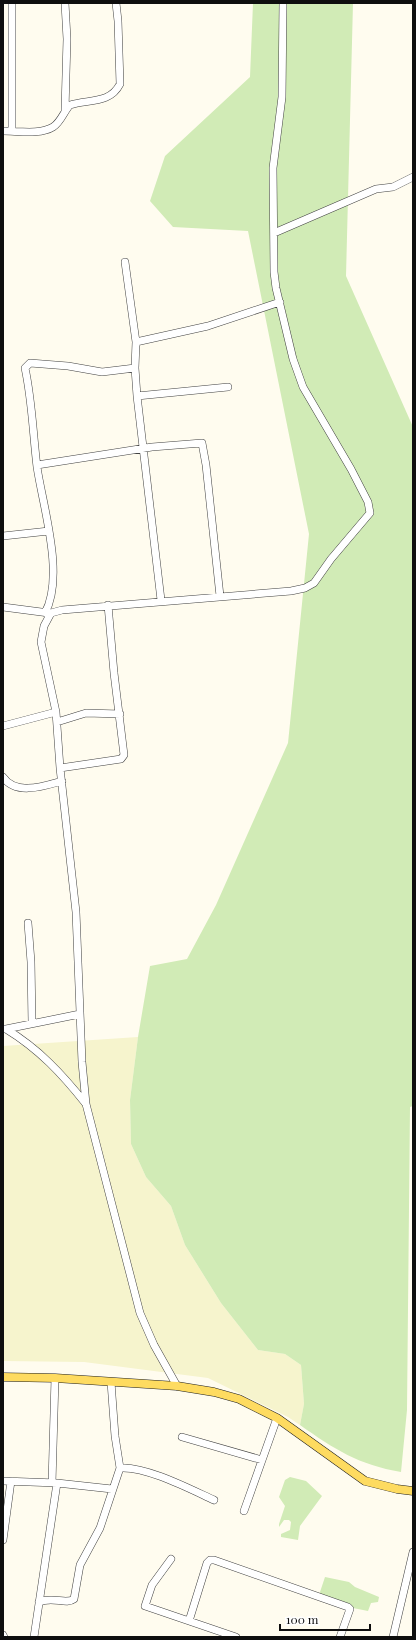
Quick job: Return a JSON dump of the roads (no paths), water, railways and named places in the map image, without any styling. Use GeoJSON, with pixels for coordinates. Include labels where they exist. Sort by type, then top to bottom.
{"type":"FeatureCollection","features":[{"type":"Feature","properties":{"kind":"main road"},"geometry":{"type":"LineString","coordinates":[[3,1377],[56,1378],[177,1386],[214,1392],[239,1399],[277,1418],[365,1481],[397,1489],[413,1491]]}},
{"type":"Feature","properties":{"kind":"street"},"geometry":{"type":"LineString","coordinates":[[12,3],[12,131]]}},
{"type":"Feature","properties":{"kind":"street"},"geometry":{"type":"LineString","coordinates":[[65,3],[67,39],[65,110]]}},
{"type":"Feature","properties":{"kind":"street"},"geometry":{"type":"LineString","coordinates":[[3,130],[32,132],[53,127],[60,120],[65,110],[70,105],[100,100],[110,96],[116,91],[120,84],[116,3]]}},
{"type":"Feature","properties":{"kind":"street"},"geometry":{"type":"LineString","coordinates":[[3,607],[48,613],[73,608],[291,591],[310,587],[370,513],[368,502],[351,469],[303,387],[296,369],[274,272],[273,168],[275,142],[282,97],[283,3]]}},
{"type":"Feature","properties":{"kind":"street"},"geometry":{"type":"LineString","coordinates":[[274,233],[376,189],[393,187],[413,177]]}},
{"type":"Feature","properties":{"kind":"street"},"geometry":{"type":"LineString","coordinates":[[125,262],[136,342],[135,368],[137,396],[161,600]]}},
{"type":"Feature","properties":{"kind":"street"},"geometry":{"type":"LineString","coordinates":[[136,342],[208,326],[280,302]]}},
{"type":"Feature","properties":{"kind":"street"},"geometry":{"type":"LineString","coordinates":[[135,368],[108,372],[49,364],[26,364],[25,368],[30,395],[37,465],[49,531],[53,575],[48,613],[41,642],[58,722],[60,768],[76,912],[80,1014],[86,1104],[140,1313],[154,1345],[177,1386]]}},
{"type":"Feature","properties":{"kind":"street"},"geometry":{"type":"LineString","coordinates":[[137,396],[228,387]]}},
{"type":"Feature","properties":{"kind":"street"},"geometry":{"type":"LineString","coordinates":[[37,465],[200,442],[203,445],[220,596]]}},
{"type":"Feature","properties":{"kind":"street"},"geometry":{"type":"LineString","coordinates":[[3,536],[49,531]]}},
{"type":"Feature","properties":{"kind":"street"},"geometry":{"type":"LineString","coordinates":[[60,768],[121,759],[125,751],[114,673],[108,605]]}},
{"type":"Feature","properties":{"kind":"street"},"geometry":{"type":"LineString","coordinates":[[3,726],[56,712]]}},
{"type":"Feature","properties":{"kind":"street"},"geometry":{"type":"LineString","coordinates":[[58,722],[86,713],[120,714]]}},
{"type":"Feature","properties":{"kind":"street"},"geometry":{"type":"LineString","coordinates":[[3,777],[7,783],[14,787],[24,788],[42,786],[62,781]]}},
{"type":"Feature","properties":{"kind":"street"},"geometry":{"type":"LineString","coordinates":[[28,923],[31,962],[32,1022]]}},
{"type":"Feature","properties":{"kind":"street"},"geometry":{"type":"LineString","coordinates":[[4,1029],[32,1022],[80,1014]]}},
{"type":"Feature","properties":{"kind":"street"},"geometry":{"type":"LineString","coordinates":[[4,1029],[26,1041],[44,1056],[86,1104]]}},
{"type":"Feature","properties":{"kind":"street"},"geometry":{"type":"LineString","coordinates":[[34,1637],[40,1602],[55,1483],[56,1378]]}},
{"type":"Feature","properties":{"kind":"street"},"geometry":{"type":"LineString","coordinates":[[40,1602],[48,1599],[67,1602],[74,1599],[80,1565],[100,1528],[120,1468],[115,1436],[111,1382]]}},
{"type":"Feature","properties":{"kind":"street"},"geometry":{"type":"LineString","coordinates":[[244,1511],[277,1418]]}},
{"type":"Feature","properties":{"kind":"street"},"geometry":{"type":"LineString","coordinates":[[182,1437],[262,1460]]}},
{"type":"Feature","properties":{"kind":"street"},"geometry":{"type":"LineString","coordinates":[[120,1468],[134,1468],[169,1480],[214,1500]]}},
{"type":"Feature","properties":{"kind":"street"},"geometry":{"type":"LineString","coordinates":[[3,1540],[7,1481],[55,1483],[112,1489]]}},
{"type":"Feature","properties":{"kind":"street"},"geometry":{"type":"LineString","coordinates":[[393,1637],[413,1552]]}},
{"type":"Feature","properties":{"kind":"street"},"geometry":{"type":"LineString","coordinates":[[171,1559],[152,1585],[145,1605],[146,1607],[236,1637]]}},
{"type":"Feature","properties":{"kind":"street"},"geometry":{"type":"LineString","coordinates":[[189,1621],[207,1563],[210,1560],[214,1560],[348,1607],[350,1609],[340,1637]]}}]}
